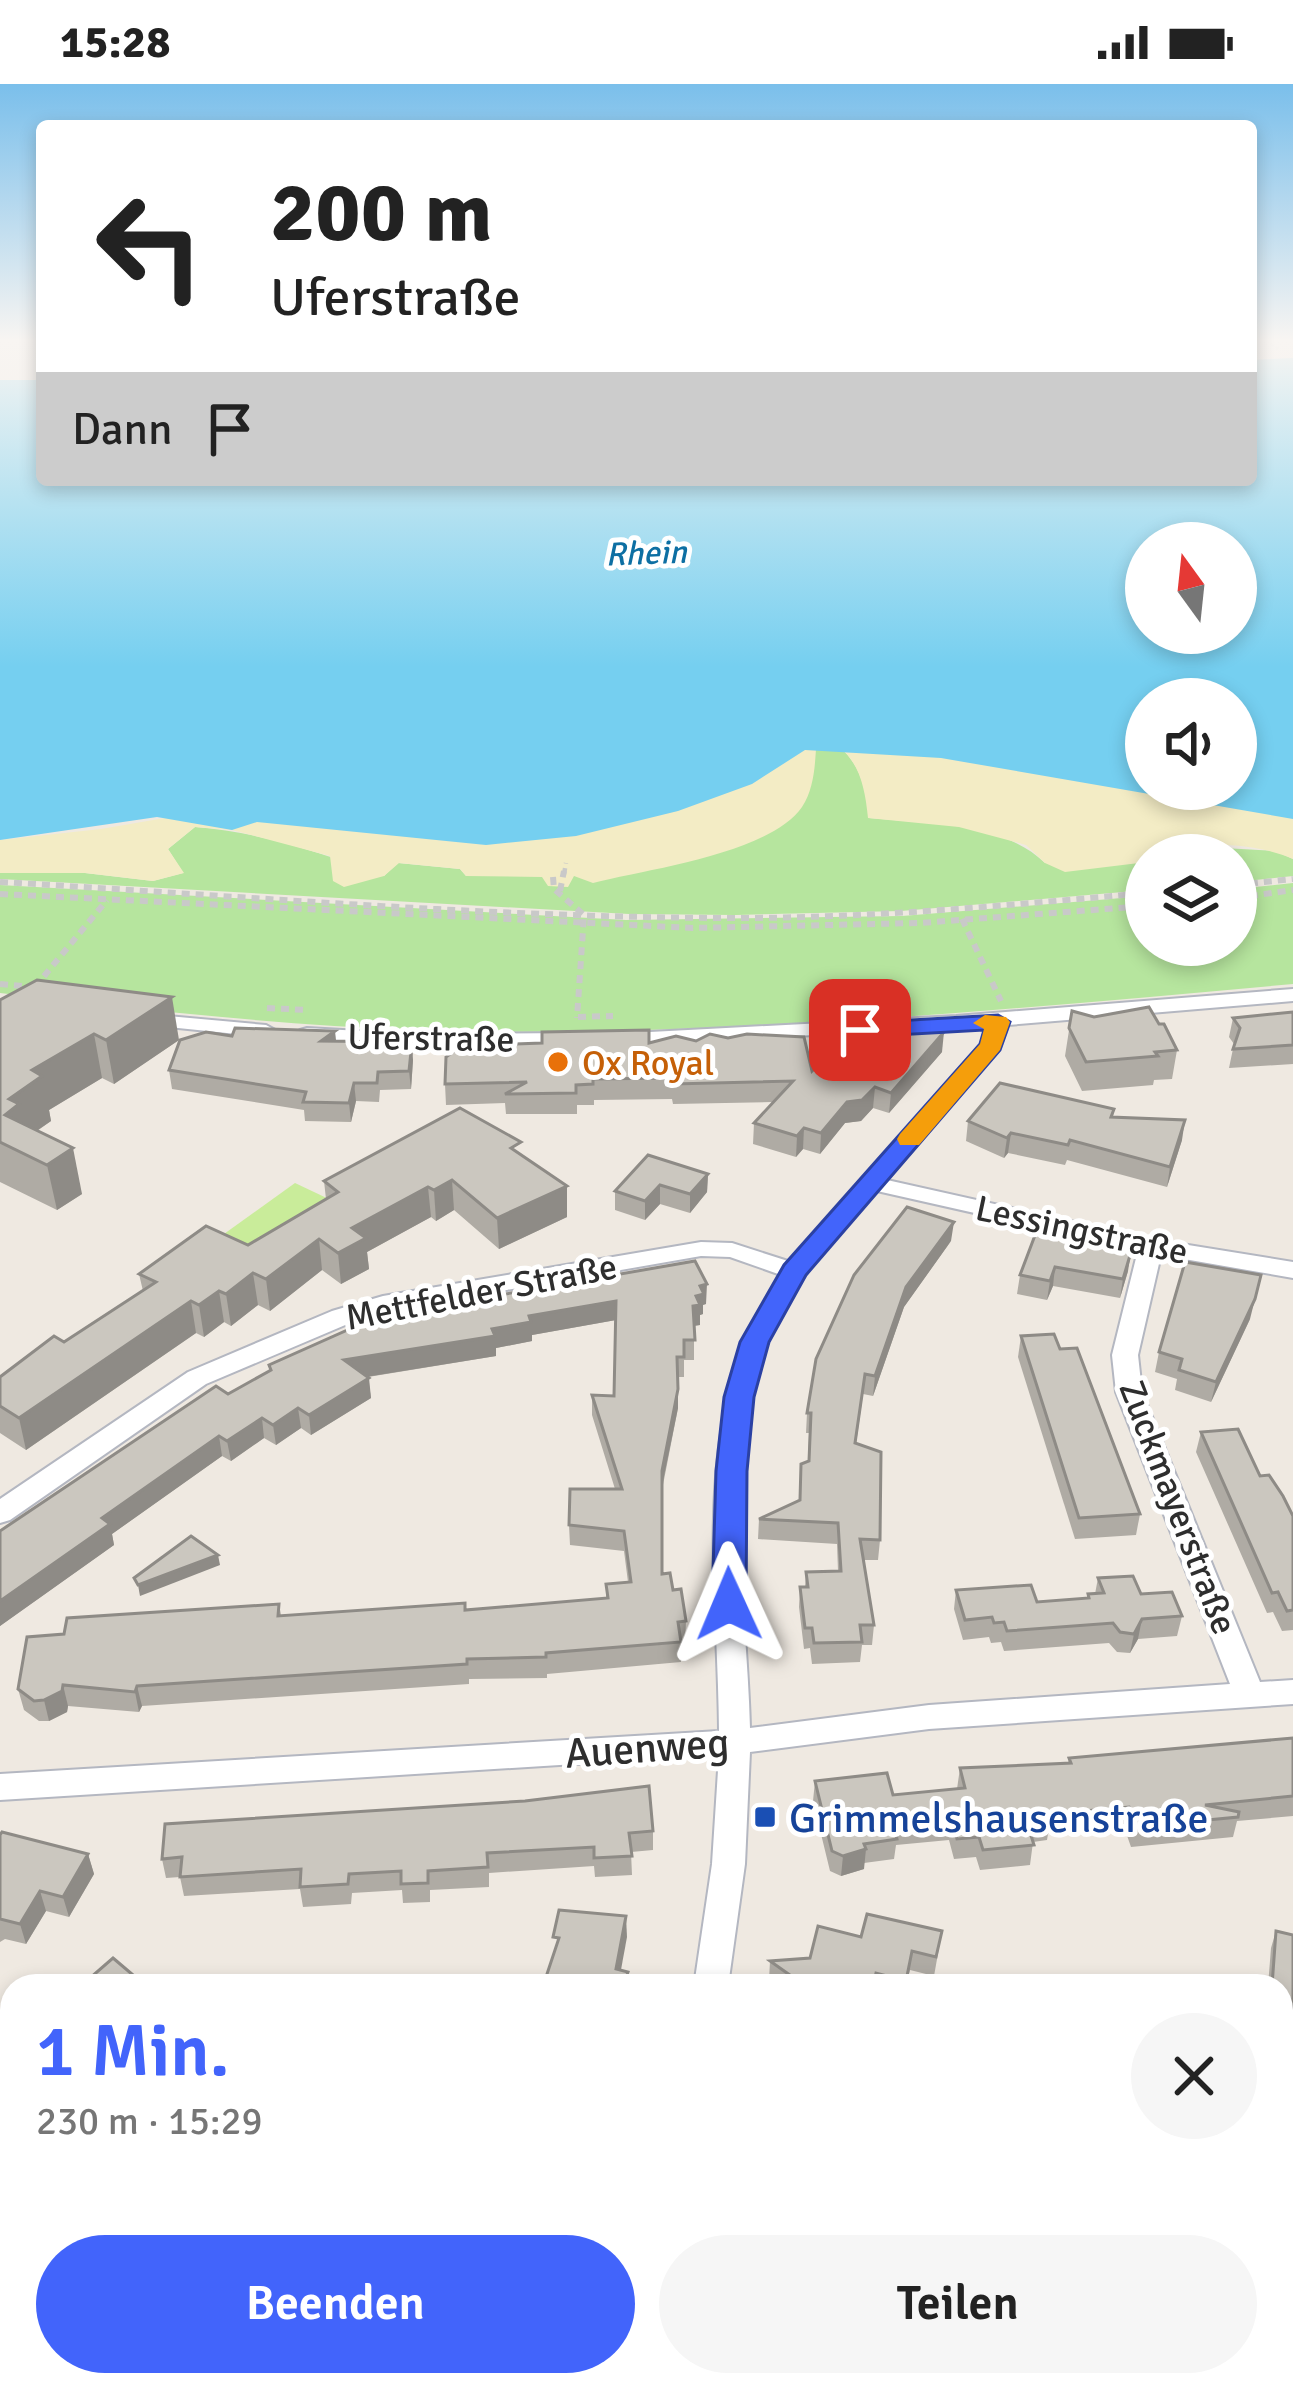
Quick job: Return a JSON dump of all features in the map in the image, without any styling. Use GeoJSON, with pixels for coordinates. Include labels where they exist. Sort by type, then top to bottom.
{"type":"FeatureCollection","features":[{"type":"Feature","properties":{"kind":"street","name":"Uferstraße"},"geometry":{"type":"LineString","coordinates":[[124,1018],[414,1040],[578,1028],[768,1036],[988,1012],[1293,995]]}},
{"type":"Feature","properties":{"kind":"street"},"geometry":{"type":"LineString","coordinates":[[713,1974],[729,1858],[735,1742],[727,1558],[739,1397],[754,1342],[794,1271],[991,1045],[988,1012]]}},
{"type":"Feature","properties":{"kind":"street","name":"Lessingstraße"},"geometry":{"type":"LineString","coordinates":[[871,1183],[1151,1246],[1293,1270]]}},
{"type":"Feature","properties":{"kind":"street","name":"Zuckmayerstraße"},"geometry":{"type":"LineString","coordinates":[[1151,1246],[1125,1355],[1129,1392],[1250,1696]]}},
{"type":"Feature","properties":{"kind":"street","name":"Mettfelder Straße"},"geometry":{"type":"LineString","coordinates":[[0,1513],[197,1378],[383,1304],[701,1249],[731,1250],[794,1271]]}},
{"type":"Feature","properties":{"kind":"street","name":"Auenweg"},"geometry":{"type":"LineString","coordinates":[[0,1787],[735,1742],[929,1717],[1293,1692]]}},
{"type":"Feature","properties":{"kind":"path"},"geometry":{"type":"LineString","coordinates":[[560,891],[566,863]]}},
{"type":"Feature","properties":{"kind":"path"},"geometry":{"type":"LineString","coordinates":[[553,878],[554,889],[584,919],[578,1028],[621,1016]]}},
{"type":"Feature","properties":{"kind":"path"},"geometry":{"type":"LineString","coordinates":[[1257,883],[1293,879]]}},
{"type":"Feature","properties":{"kind":"path"},"geometry":{"type":"LineString","coordinates":[[0,882],[584,919],[902,914],[1125,895]]}},
{"type":"Feature","properties":{"kind":"path"},"geometry":{"type":"LineString","coordinates":[[1257,895],[1293,890]]}},
{"type":"Feature","properties":{"kind":"path"},"geometry":{"type":"LineString","coordinates":[[0,894],[801,928],[1125,907]]}},
{"type":"Feature","properties":{"kind":"path"},"geometry":{"type":"LineString","coordinates":[[26,995],[108,899]]}},
{"type":"Feature","properties":{"kind":"path"},"geometry":{"type":"LineString","coordinates":[[962,919],[1002,1001],[988,1012]]}},
{"type":"Feature","properties":{"kind":"path"},"geometry":{"type":"LineString","coordinates":[[0,984],[57,989]]}},
{"type":"Feature","properties":{"kind":"path"},"geometry":{"type":"LineString","coordinates":[[257,1007],[324,1011]]}},
{"type":"Feature","properties":{"kind":"green space"},"geometry":{"type":"Polygon","coordinates":[[[817,734],[850,757],[865,791],[869,818],[985,832],[1027,849],[1045,863],[1125,860],[1125,892],[901,911],[736,915],[629,914],[0,879],[0,873],[85,873],[153,881],[183,873],[168,849],[195,827],[291,845],[384,876],[398,863],[460,869],[466,876],[574,876],[817,734]]]}},
{"type":"Feature","properties":{"kind":"green space"},"geometry":{"type":"Polygon","coordinates":[[[1257,850],[1293,859],[1293,876],[1257,880],[1257,850]]]}},
{"type":"Feature","properties":{"kind":"green space"},"geometry":{"type":"Polygon","coordinates":[[[1293,883],[1293,984],[855,1020],[525,1032],[311,1024],[0,993],[0,885],[626,920],[902,916],[1125,898],[1125,966],[1257,966],[1257,887],[1293,883]]]}},
{"type":"Feature","properties":{"kind":"green space"},"geometry":{"type":"Polygon","coordinates":[[[295,1183],[333,1201],[256,1257],[217,1239],[295,1183]]]}},
{"type":"Feature","properties":{"kind":"sand"},"geometry":{"type":"Polygon","coordinates":[[[816,706],[1125,784],[1125,810],[1257,810],[1257,804],[1293,809],[1293,859],[1257,848],[1257,834],[1125,834],[1125,865],[1065,872],[1045,863],[1026,845],[959,827],[868,818],[856,767],[841,748],[817,734],[810,790],[786,823],[763,837],[706,857],[593,883],[574,876],[568,887],[548,886],[542,877],[466,876],[460,869],[399,863],[384,876],[344,887],[333,881],[330,856],[232,830],[195,827],[168,849],[184,873],[153,881],[85,873],[0,873],[0,840],[101,829],[816,706]]]}},
{"type":"Feature","properties":{"kind":"water","name":"Rhein"},"geometry":{"type":"Polygon","coordinates":[[[0,451],[36,451],[36,486],[1257,486],[1257,451],[1293,451],[1293,819],[1241,810],[1257,810],[1257,678],[1125,678],[1125,790],[941,758],[805,750],[752,784],[678,811],[576,836],[486,845],[257,822],[232,830],[157,817],[0,840],[0,451]]]}},
{"type":"Feature","properties":{"kind":"building"},"geometry":{"type":"Polygon","coordinates":[[[37,980],[172,997],[106,1040],[94,1034],[32,1070],[42,1076],[9,1099],[19,1104],[5,1115],[73,1148],[47,1165],[0,1142],[0,1000],[37,980]]]}},
{"type":"Feature","properties":{"kind":"building"},"geometry":{"type":"Polygon","coordinates":[[[1149,1007],[1177,1050],[1086,1062],[1069,1028],[1072,1011],[1094,1017],[1149,1007]]]}},
{"type":"Feature","properties":{"kind":"building"},"geometry":{"type":"Polygon","coordinates":[[[1293,1012],[1293,1045],[1233,1049],[1240,1028],[1233,1018],[1293,1012]]]}},
{"type":"Feature","properties":{"kind":"building"},"geometry":{"type":"Polygon","coordinates":[[[903,1018],[944,1032],[891,1093],[875,1087],[862,1100],[847,1102],[821,1133],[804,1128],[797,1136],[754,1123],[793,1081],[673,1084],[672,1078],[593,1079],[593,1084],[576,1085],[576,1093],[505,1094],[527,1082],[445,1084],[446,1057],[461,1046],[542,1043],[542,1032],[649,1030],[649,1043],[676,1036],[696,1041],[710,1034],[804,1037],[812,1071],[862,1020],[903,1018]]]}},
{"type":"Feature","properties":{"kind":"building"},"geometry":{"type":"Polygon","coordinates":[[[235,1028],[335,1031],[321,1041],[412,1042],[409,1071],[378,1072],[377,1083],[354,1083],[349,1103],[303,1102],[306,1092],[169,1070],[180,1040],[206,1032],[232,1036],[235,1028]]]}},
{"type":"Feature","properties":{"kind":"building"},"geometry":{"type":"Polygon","coordinates":[[[1000,1083],[1114,1109],[1111,1117],[1185,1120],[1170,1167],[1070,1140],[1068,1145],[1011,1133],[1007,1138],[968,1121],[1000,1083]]]}},
{"type":"Feature","properties":{"kind":"building"},"geometry":{"type":"Polygon","coordinates":[[[460,1108],[521,1142],[511,1148],[567,1186],[497,1218],[452,1180],[434,1190],[428,1187],[352,1228],[366,1238],[338,1253],[319,1239],[266,1279],[253,1273],[226,1294],[219,1291],[199,1305],[191,1301],[19,1418],[0,1406],[0,1377],[54,1336],[64,1342],[156,1282],[139,1274],[206,1226],[248,1245],[338,1192],[324,1181],[460,1108]]]}},
{"type":"Feature","properties":{"kind":"building"},"geometry":{"type":"Polygon","coordinates":[[[648,1155],[708,1174],[690,1194],[660,1185],[645,1201],[615,1191],[648,1155]]]}},
{"type":"Feature","properties":{"kind":"building"},"geometry":{"type":"Polygon","coordinates":[[[907,1207],[954,1222],[906,1287],[875,1376],[865,1374],[855,1443],[881,1452],[880,1540],[860,1539],[874,1625],[860,1625],[862,1642],[814,1643],[812,1628],[805,1628],[800,1587],[808,1587],[806,1572],[841,1571],[838,1523],[759,1519],[800,1500],[801,1464],[809,1461],[811,1413],[807,1413],[816,1359],[854,1275],[907,1207]]]}},
{"type":"Feature","properties":{"kind":"building"},"geometry":{"type":"Polygon","coordinates":[[[1037,1230],[1131,1252],[1123,1279],[1055,1267],[1050,1281],[1020,1275],[1037,1230]]]}},
{"type":"Feature","properties":{"kind":"building"},"geometry":{"type":"Polygon","coordinates":[[[695,1261],[707,1284],[700,1286],[704,1294],[696,1296],[700,1305],[693,1306],[695,1340],[684,1340],[684,1357],[677,1357],[678,1389],[662,1471],[662,1574],[670,1573],[673,1590],[681,1589],[686,1621],[678,1622],[681,1642],[546,1653],[546,1657],[467,1659],[467,1664],[137,1686],[135,1692],[63,1685],[62,1691],[34,1701],[18,1689],[27,1637],[64,1634],[67,1618],[279,1604],[278,1616],[465,1603],[465,1610],[608,1598],[606,1584],[631,1582],[624,1531],[569,1525],[570,1489],[622,1489],[592,1395],[614,1396],[616,1301],[529,1316],[531,1322],[492,1329],[495,1336],[344,1360],[369,1378],[309,1415],[298,1408],[273,1425],[262,1418],[227,1441],[219,1436],[102,1518],[110,1524],[0,1601],[0,1531],[216,1386],[228,1394],[271,1370],[269,1365],[379,1316],[695,1261]]]}},
{"type":"Feature","properties":{"kind":"building"},"geometry":{"type":"Polygon","coordinates":[[[1185,1262],[1261,1275],[1255,1299],[1216,1382],[1179,1370],[1182,1359],[1159,1352],[1185,1262]]]}},
{"type":"Feature","properties":{"kind":"building"},"geometry":{"type":"Polygon","coordinates":[[[1054,1334],[1060,1349],[1077,1348],[1140,1514],[1079,1518],[1021,1336],[1054,1334]]]}},
{"type":"Feature","properties":{"kind":"building"},"geometry":{"type":"Polygon","coordinates":[[[1238,1429],[1260,1476],[1269,1475],[1293,1516],[1293,1610],[1287,1611],[1278,1592],[1272,1593],[1201,1432],[1238,1429]]]}},
{"type":"Feature","properties":{"kind":"building"},"geometry":{"type":"Polygon","coordinates":[[[191,1536],[218,1555],[138,1585],[134,1578],[191,1536]]]}},
{"type":"Feature","properties":{"kind":"building"},"geometry":{"type":"Polygon","coordinates":[[[1133,1576],[1141,1594],[1172,1592],[1182,1616],[1142,1619],[1134,1634],[1120,1632],[1113,1623],[1007,1631],[1004,1622],[994,1623],[992,1617],[965,1620],[956,1590],[1031,1585],[1037,1602],[1089,1598],[1088,1594],[1104,1593],[1098,1578],[1133,1576]]]}},
{"type":"Feature","properties":{"kind":"building"},"geometry":{"type":"Polygon","coordinates":[[[1293,1738],[1293,1796],[1205,1805],[1239,1812],[1238,1817],[1135,1827],[1129,1807],[1048,1814],[1050,1820],[1027,1823],[1034,1845],[983,1850],[979,1837],[957,1839],[952,1820],[894,1825],[897,1839],[864,1844],[866,1849],[843,1856],[832,1851],[815,1781],[887,1773],[893,1795],[965,1788],[960,1768],[1071,1763],[1069,1758],[1293,1738]]]}},
{"type":"Feature","properties":{"kind":"building"},"geometry":{"type":"Polygon","coordinates":[[[649,1786],[653,1831],[629,1833],[632,1856],[594,1858],[594,1847],[487,1853],[488,1867],[428,1871],[428,1883],[401,1884],[401,1871],[349,1874],[348,1884],[300,1887],[301,1869],[180,1877],[182,1857],[162,1859],[165,1824],[525,1801],[649,1786]]]}},
{"type":"Feature","properties":{"kind":"building"},"geometry":{"type":"Polygon","coordinates":[[[2,1832],[88,1854],[63,1897],[40,1891],[20,1924],[0,1919],[2,1832]]]}},
{"type":"Feature","properties":{"kind":"building"},"geometry":{"type":"Polygon","coordinates":[[[559,1910],[626,1916],[616,1969],[627,1974],[547,1974],[559,1938],[553,1937],[559,1910]]]}},
{"type":"Feature","properties":{"kind":"building"},"geometry":{"type":"Polygon","coordinates":[[[867,1914],[942,1931],[936,1957],[912,1951],[907,1974],[788,1974],[770,1961],[810,1958],[818,1926],[861,1937],[867,1914]]]}},
{"type":"Feature","properties":{"kind":"building"},"geometry":{"type":"Polygon","coordinates":[[[1276,1931],[1293,1935],[1293,1974],[1273,1974],[1276,1931]]]}},
{"type":"Feature","properties":{"kind":"building"},"geometry":{"type":"Polygon","coordinates":[[[113,1958],[132,1974],[95,1974],[113,1958]]]}},
{"type":"Feature","properties":{"kind":"slow traffic"},"geometry":{"type":"LineString","coordinates":[[910,1139],[991,1045],[998,1022],[985,1023]]}},
{"type":"Feature","properties":{"kind":"place","name":"Ox Royal"},"geometry":{"type":"Point","coordinates":[558,1062]}},
{"type":"Feature","properties":{"kind":"place","name":"Grimmelshausenstraße"},"geometry":{"type":"Point","coordinates":[765,1817]}},
{"type":"Feature","properties":{"kind":"route"},"geometry":{"type":"LineString","coordinates":[[729,1604],[727,1558],[739,1397],[754,1342],[794,1271],[991,1045],[998,1022],[860,1030]]}}]}
